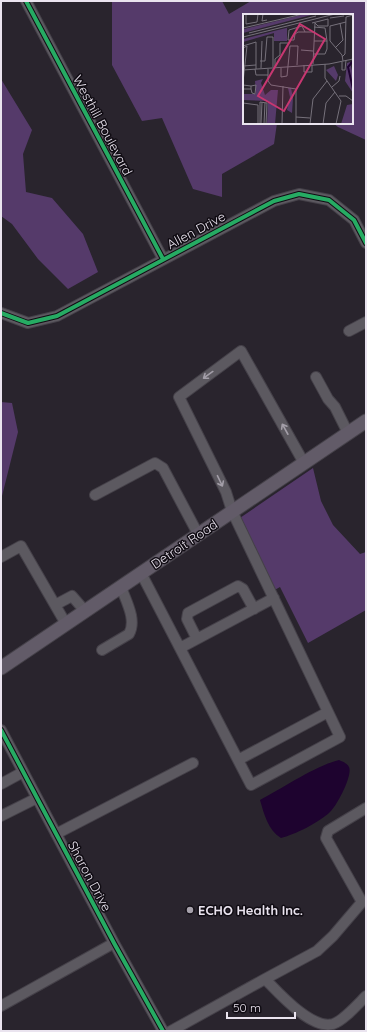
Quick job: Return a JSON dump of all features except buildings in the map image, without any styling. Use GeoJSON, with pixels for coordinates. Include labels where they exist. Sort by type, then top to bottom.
{"type":"FeatureCollection","features":[{"type":"Feature","properties":{"kind":"main road","name":"Detroit Road"},"geometry":{"type":"LineString","coordinates":[[1,668],[366,421]]}},
{"type":"Feature","properties":{"kind":"street","name":"Westhill Boulevard"},"geometry":{"type":"LineString","coordinates":[[26,1],[163,259]]}},
{"type":"Feature","properties":{"kind":"street","name":"Allen Drive"},"geometry":{"type":"LineString","coordinates":[[1,314],[28,323],[56,316],[274,201],[300,194],[329,200],[354,220],[366,244]]}},
{"type":"Feature","properties":{"kind":"street"},"geometry":{"type":"LineString","coordinates":[[349,331],[366,322]]}},
{"type":"Feature","properties":{"kind":"street"},"geometry":{"type":"LineString","coordinates":[[141,573],[251,785],[340,737],[232,511],[226,492],[179,397],[241,351],[304,463]]}},
{"type":"Feature","properties":{"kind":"street"},"geometry":{"type":"LineString","coordinates":[[316,377],[328,399],[335,407],[348,433]]}},
{"type":"Feature","properties":{"kind":"street"},"geometry":{"type":"LineString","coordinates":[[95,495],[155,462],[163,468],[198,534]]}},
{"type":"Feature","properties":{"kind":"street"},"geometry":{"type":"LineString","coordinates":[[1,557],[21,546],[66,624]]}},
{"type":"Feature","properties":{"kind":"street"},"geometry":{"type":"LineString","coordinates":[[197,639],[186,619],[188,613],[238,586],[243,589],[254,609]]}},
{"type":"Feature","properties":{"kind":"street"},"geometry":{"type":"LineString","coordinates":[[102,650],[129,634],[131,630],[132,621],[121,587]]}},
{"type":"Feature","properties":{"kind":"street"},"geometry":{"type":"LineString","coordinates":[[55,605],[72,596],[84,611]]}},
{"type":"Feature","properties":{"kind":"street"},"geometry":{"type":"LineString","coordinates":[[180,648],[274,598]]}},
{"type":"Feature","properties":{"kind":"street"},"geometry":{"type":"LineString","coordinates":[[238,760],[328,712]]}},
{"type":"Feature","properties":{"kind":"street","name":"Sharon Drive"},"geometry":{"type":"LineString","coordinates":[[1,730],[114,943],[163,1031]]}},
{"type":"Feature","properties":{"kind":"street"},"geometry":{"type":"LineString","coordinates":[[56,834],[193,763]]}},
{"type":"Feature","properties":{"kind":"street"},"geometry":{"type":"LineString","coordinates":[[1,784],[23,772]]}},
{"type":"Feature","properties":{"kind":"street"},"geometry":{"type":"LineString","coordinates":[[1,816],[37,798]]}},
{"type":"Feature","properties":{"kind":"street"},"geometry":{"type":"LineString","coordinates":[[171,1031],[317,951],[333,936],[362,902],[326,838],[328,831],[366,808]]}},
{"type":"Feature","properties":{"kind":"street"},"geometry":{"type":"LineString","coordinates":[[1,1006],[114,943]]}},
{"type":"Feature","properties":{"kind":"street"},"geometry":{"type":"LineString","coordinates":[[265,979],[294,1007],[321,1024],[332,1024],[341,1020],[366,996]]}},
{"type":"Feature","properties":{"kind":"shaded area"},"geometry":{"type":"Polygon","coordinates":[[[112,1],[222,1],[229,14],[251,1],[366,1],[366,140],[334,124],[353,124],[353,14],[243,14],[243,124],[277,124],[274,144],[222,174],[222,197],[193,189],[162,118],[142,121],[112,65],[112,1]]]}},
{"type":"Feature","properties":{"kind":"shaded area"},"geometry":{"type":"Polygon","coordinates":[[[1,79],[32,130],[23,154],[26,192],[52,198],[83,234],[98,272],[68,289],[38,259],[12,224],[1,216],[1,79]]]}},
{"type":"Feature","properties":{"kind":"shaded area"},"geometry":{"type":"Polygon","coordinates":[[[1,402],[12,403],[18,432],[1,500],[1,402]]]}},
{"type":"Feature","properties":{"kind":"shaded area"},"geometry":{"type":"Polygon","coordinates":[[[313,468],[321,501],[333,525],[360,554],[366,552],[366,610],[308,643],[280,587],[271,592],[237,520],[313,468]]]}},
{"type":"Feature","properties":{"kind":"shaded area"},"geometry":{"type":"Polygon","coordinates":[[[339,760],[347,764],[350,771],[344,790],[333,809],[314,824],[300,831],[281,838],[277,835],[267,821],[260,800],[310,772],[339,760]]]}},
{"type":"Feature","properties":{"kind":"cycle path"},"geometry":{"type":"LineString","coordinates":[[26,1],[163,259]]}},
{"type":"Feature","properties":{"kind":"cycle path"},"geometry":{"type":"LineString","coordinates":[[1,313],[28,323],[57,316],[274,201],[299,194],[329,200],[354,220],[366,243]]}},
{"type":"Feature","properties":{"kind":"cycle path"},"geometry":{"type":"LineString","coordinates":[[1,730],[114,943],[163,1031]]}},
{"type":"Feature","properties":{"kind":"place","name":"ECHO Health Inc."},"geometry":{"type":"Point","coordinates":[190,910]}}]}
